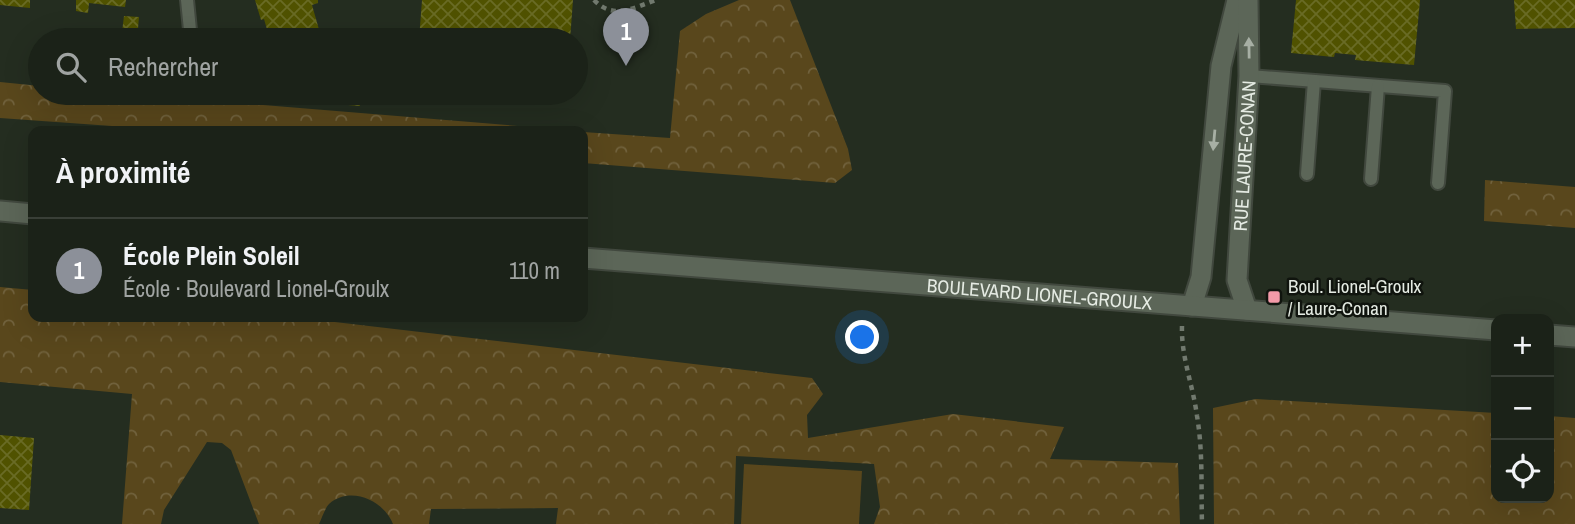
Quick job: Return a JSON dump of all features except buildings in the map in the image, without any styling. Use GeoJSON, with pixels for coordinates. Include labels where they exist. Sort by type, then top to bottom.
{"type":"FeatureCollection","features":[{"type":"Feature","properties":{"kind":"main road","name":"RUE LAURE-CONAN"},"geometry":{"type":"LineString","coordinates":[[1188,306],[1203,265],[1221,66],[1237,0]]}},
{"type":"Feature","properties":{"kind":"main road","name":"RUE LAURE-CONAN"},"geometry":{"type":"LineString","coordinates":[[1247,310],[1237,280],[1249,76],[1248,0]]}},
{"type":"Feature","properties":{"kind":"main road"},"geometry":{"type":"LineString","coordinates":[[0,211],[28,214]]}},
{"type":"Feature","properties":{"kind":"main road","name":"BOULEVARD LIONEL-GROULX"},"geometry":{"type":"LineString","coordinates":[[588,258],[1491,331]]}},
{"type":"Feature","properties":{"kind":"main road"},"geometry":{"type":"LineString","coordinates":[[1554,335],[1575,337]]}},
{"type":"Feature","properties":{"kind":"lane"},"geometry":{"type":"LineString","coordinates":[[187,0],[190,28]]}},
{"type":"Feature","properties":{"kind":"lane"},"geometry":{"type":"LineString","coordinates":[[1249,76],[1445,91],[1438,183]]}},
{"type":"Feature","properties":{"kind":"lane"},"geometry":{"type":"LineString","coordinates":[[1307,174],[1314,81]]}},
{"type":"Feature","properties":{"kind":"lane"},"geometry":{"type":"LineString","coordinates":[[1371,179],[1378,86]]}},
{"type":"Feature","properties":{"kind":"path"},"geometry":{"type":"LineString","coordinates":[[594,0],[602,9],[621,12],[656,0]]}},
{"type":"Feature","properties":{"kind":"path"},"geometry":{"type":"LineString","coordinates":[[1188,306],[1181,344],[1193,387],[1198,420],[1202,524]]}},
{"type":"Feature","properties":{"kind":"green space"},"geometry":{"type":"Polygon","coordinates":[[[739,0],[790,0],[848,149],[852,170],[835,183],[588,163],[588,132],[670,138],[680,31],[706,14],[739,0]]]}},
{"type":"Feature","properties":{"kind":"green space"},"geometry":{"type":"Polygon","coordinates":[[[0,82],[28,85],[28,105],[264,105],[518,126],[112,126],[0,118],[0,82]]]}},
{"type":"Feature","properties":{"kind":"green space"},"geometry":{"type":"Polygon","coordinates":[[[1485,180],[1575,187],[1575,228],[1484,221],[1485,180]]]}},
{"type":"Feature","properties":{"kind":"green space"},"geometry":{"type":"Polygon","coordinates":[[[0,287],[28,290],[28,322],[335,322],[812,378],[823,394],[807,415],[808,438],[953,414],[1064,427],[1050,459],[1178,463],[1180,524],[874,524],[880,507],[874,464],[736,456],[734,524],[556,524],[558,508],[431,509],[429,524],[393,524],[389,516],[375,503],[366,498],[347,496],[329,504],[319,524],[259,524],[231,450],[222,443],[207,442],[164,510],[161,524],[122,524],[132,394],[0,382],[0,287]]]}},
{"type":"Feature","properties":{"kind":"green space"},"geometry":{"type":"Polygon","coordinates":[[[1256,399],[1491,413],[1491,503],[1554,503],[1554,416],[1575,418],[1575,524],[1214,524],[1213,408],[1256,399]]]}},
{"type":"Feature","properties":{"kind":"green space"},"geometry":{"type":"Polygon","coordinates":[[[744,464],[862,471],[859,524],[741,524],[744,464]]]}},
{"type":"Feature","properties":{"kind":"place","name":"École Plein Soleil"},"geometry":{"type":"Point","coordinates":[626,66]}},
{"type":"Feature","properties":{"kind":"place","name":"Boul. Lionel-Groulx / Laure-Conan"},"geometry":{"type":"Point","coordinates":[1274,297]}}]}
